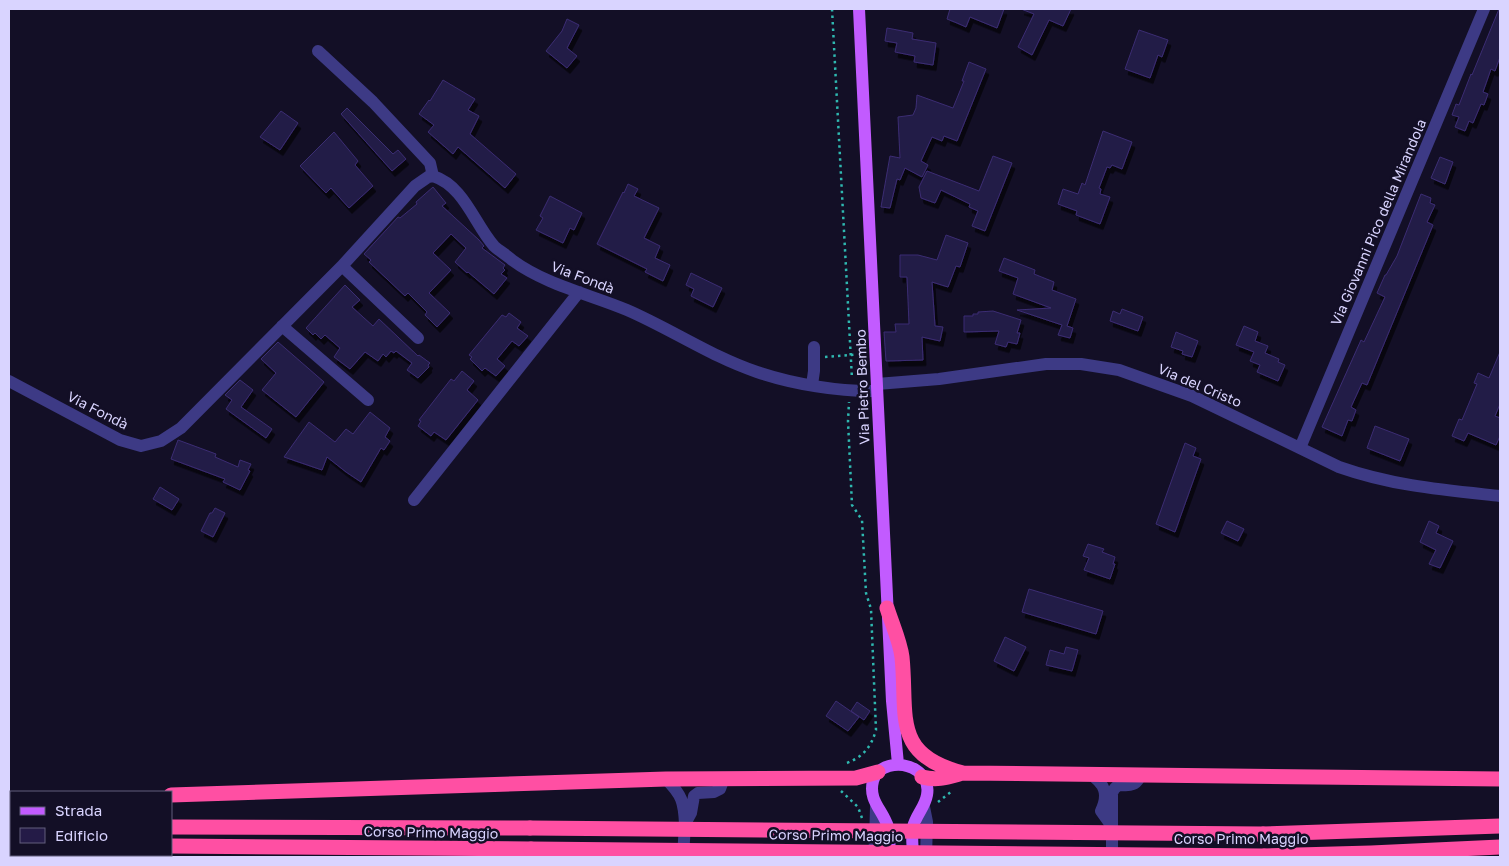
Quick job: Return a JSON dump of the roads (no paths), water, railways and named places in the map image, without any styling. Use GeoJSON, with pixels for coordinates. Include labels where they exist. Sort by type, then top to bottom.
{"type":"FeatureCollection","features":[{"type":"Feature","properties":{"kind":"highway"},"geometry":{"type":"LineString","coordinates":[[887,608],[902,655],[904,711],[907,733],[920,753],[936,764],[963,772],[1500,779]]}},
{"type":"Feature","properties":{"kind":"highway"},"geometry":{"type":"LineString","coordinates":[[172,794],[666,779],[856,778],[878,772]]}},
{"type":"Feature","properties":{"kind":"highway"},"geometry":{"type":"LineString","coordinates":[[922,777],[944,779],[963,772]]}},
{"type":"Feature","properties":{"kind":"highway","name":"Corso Primo Maggio"},"geometry":{"type":"LineString","coordinates":[[172,826],[1262,834],[1500,826]]}},
{"type":"Feature","properties":{"kind":"highway","name":"Corso Primo Maggio"},"geometry":{"type":"LineString","coordinates":[[172,846],[1264,856],[1500,847]]}},
{"type":"Feature","properties":{"kind":"main road","name":"Via Pietro Bembo"},"geometry":{"type":"LineString","coordinates":[[859,9],[887,608],[892,701],[898,764]]}},
{"type":"Feature","properties":{"kind":"main road"},"geometry":{"type":"LineString","coordinates":[[889,857],[889,830],[884,818],[876,807],[872,795],[873,780],[878,772],[886,767],[898,764],[910,766],[917,770],[925,782],[928,794],[913,828],[913,857]]}},
{"type":"Feature","properties":{"kind":"street","name":"Via Giovanni Pico della Mirandola"},"geometry":{"type":"LineString","coordinates":[[1300,448],[1484,9]]}},
{"type":"Feature","properties":{"kind":"street"},"geometry":{"type":"LineString","coordinates":[[318,51],[373,102],[430,163],[433,176]]}},
{"type":"Feature","properties":{"kind":"street","name":"Via Fondà"},"geometry":{"type":"LineString","coordinates":[[9,381],[120,440],[141,446],[161,441],[181,428],[342,266],[415,186],[428,177],[433,176],[453,187],[495,247],[539,276],[638,315],[756,372],[812,385],[877,387]]}},
{"type":"Feature","properties":{"kind":"street"},"geometry":{"type":"LineString","coordinates":[[342,266],[418,338]]}},
{"type":"Feature","properties":{"kind":"street"},"geometry":{"type":"LineString","coordinates":[[414,500],[579,292]]}},
{"type":"Feature","properties":{"kind":"street"},"geometry":{"type":"LineString","coordinates":[[282,326],[368,400]]}},
{"type":"Feature","properties":{"kind":"street"},"geometry":{"type":"LineString","coordinates":[[812,385],[814,352]]}},
{"type":"Feature","properties":{"kind":"street","name":"Via del Cristo"},"geometry":{"type":"LineString","coordinates":[[877,387],[1046,364],[1081,364],[1119,370],[1183,392],[1339,467],[1385,481],[1420,488],[1500,496]]}},
{"type":"Feature","properties":{"kind":"street"},"geometry":{"type":"LineString","coordinates":[[1090,774],[1100,781],[1104,787],[1104,804],[1101,811],[1111,825]]}},
{"type":"Feature","properties":{"kind":"street"},"geometry":{"type":"LineString","coordinates":[[1112,857],[1113,789],[1123,784],[1133,785],[1141,775]]}},
{"type":"Feature","properties":{"kind":"street"},"geometry":{"type":"LineString","coordinates":[[685,824],[691,813],[694,796],[698,793],[714,792],[720,789],[724,778]]}},
{"type":"Feature","properties":{"kind":"street"},"geometry":{"type":"LineString","coordinates":[[666,779],[677,790],[682,799],[685,824],[684,857]]}},
{"type":"Feature","properties":{"kind":"street"},"geometry":{"type":"LineString","coordinates":[[924,806],[927,822],[926,857]]}},
{"type":"Feature","properties":{"kind":"street"},"geometry":{"type":"LineString","coordinates":[[873,857],[876,807]]}}]}
